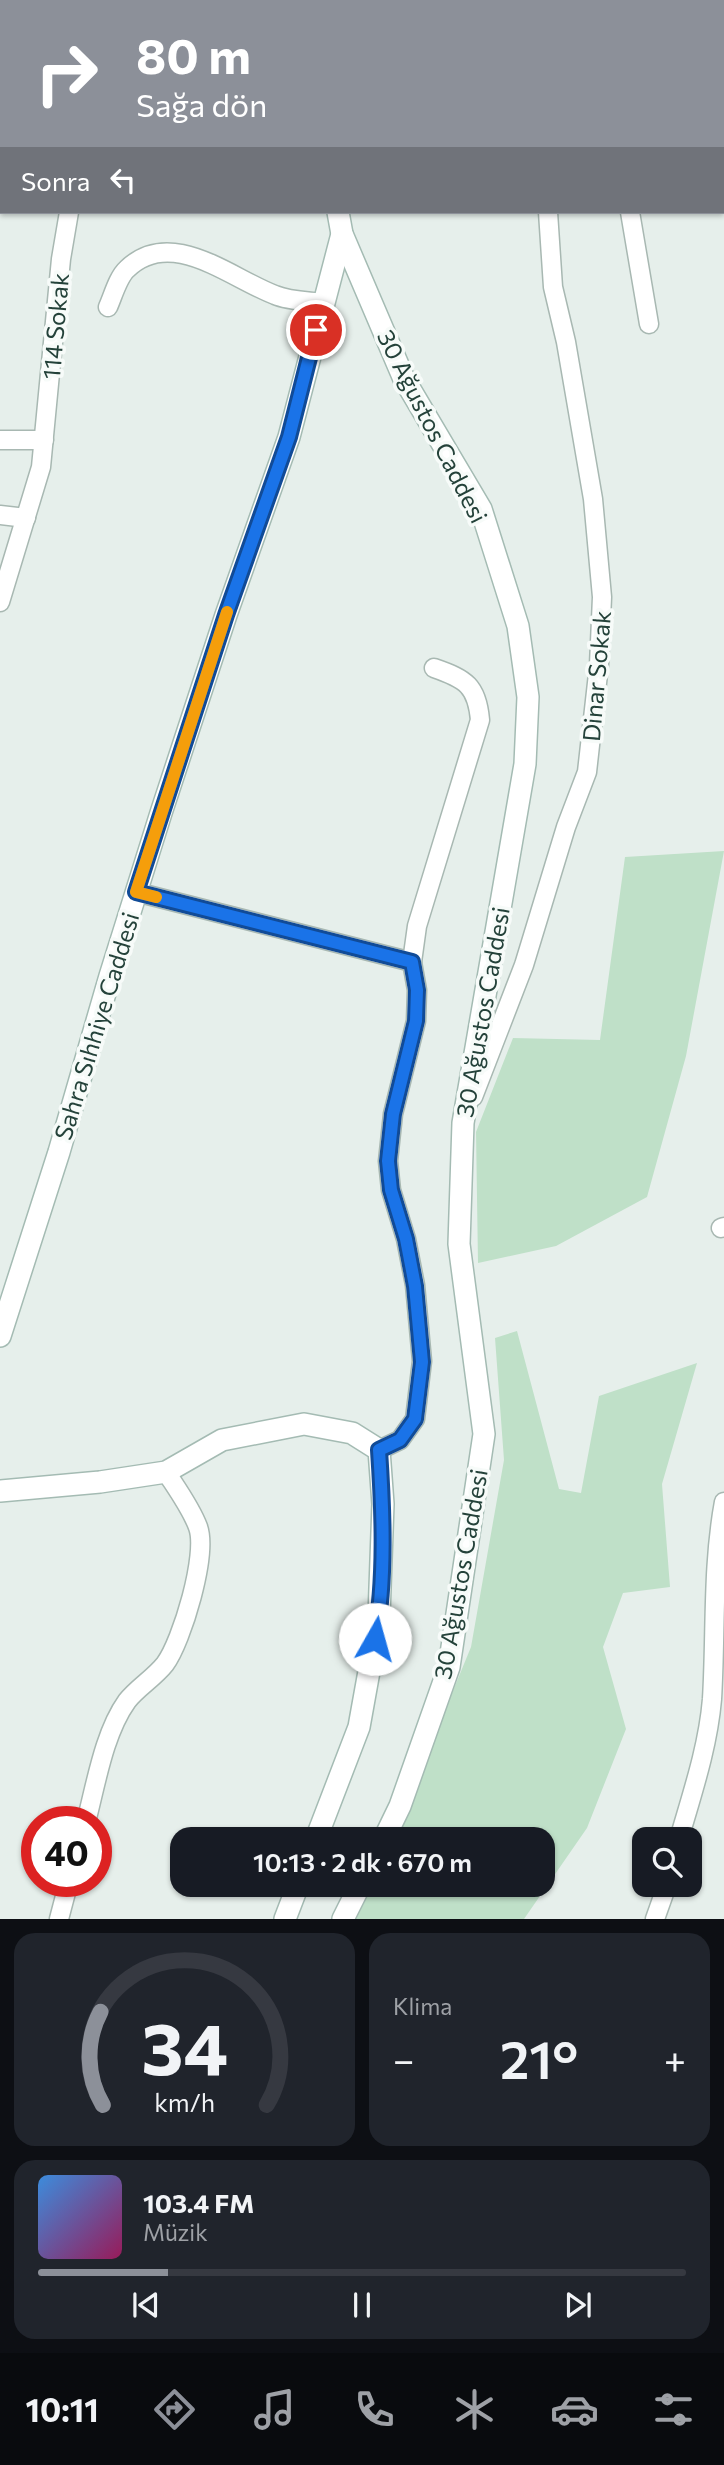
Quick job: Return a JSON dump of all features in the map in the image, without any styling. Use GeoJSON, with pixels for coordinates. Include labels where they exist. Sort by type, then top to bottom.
{"type":"FeatureCollection","features":[{"type":"Feature","properties":{"kind":"street","name":"114 Sokak"},"geometry":{"type":"LineString","coordinates":[[0,602],[6,563],[26,518],[41,467],[61,259],[69,214]]}},
{"type":"Feature","properties":{"kind":"street","name":"30 Ağustos Caddesi"},"geometry":{"type":"LineString","coordinates":[[338,214],[342,234],[404,379],[481,509],[518,626],[528,697],[525,764],[463,1123],[459,1244],[484,1434],[449,1667],[400,1806],[390,1827]]}},
{"type":"Feature","properties":{"kind":"street","name":"Dinar Sokak"},"geometry":{"type":"LineString","coordinates":[[463,1123],[524,965],[566,827],[587,772],[598,665],[602,597],[593,499],[566,342],[553,287],[548,214]]}},
{"type":"Feature","properties":{"kind":"street"},"geometry":{"type":"LineString","coordinates":[[630,214],[649,324]]}},
{"type":"Feature","properties":{"kind":"street","name":"Sahra Sıhhiye Caddesi"},"geometry":{"type":"LineString","coordinates":[[0,1336],[8,1285],[59,1152],[136,892],[226,615],[289,437],[342,234]]}},
{"type":"Feature","properties":{"kind":"street"},"geometry":{"type":"LineString","coordinates":[[108,307],[125,270],[147,254],[173,251],[224,270],[276,296],[323,303]]}},
{"type":"Feature","properties":{"kind":"street"},"geometry":{"type":"LineString","coordinates":[[0,440],[44,440]]}},
{"type":"Feature","properties":{"kind":"street"},"geometry":{"type":"LineString","coordinates":[[0,515],[26,518]]}},
{"type":"Feature","properties":{"kind":"street"},"geometry":{"type":"LineString","coordinates":[[379,1450],[400,1440],[415,1419],[422,1362],[415,1286],[406,1239],[391,1190],[388,1161],[393,1114],[416,1021],[417,990],[412,962],[417,926],[480,720],[478,699],[467,683],[457,676],[434,668]]}},
{"type":"Feature","properties":{"kind":"street"},"geometry":{"type":"LineString","coordinates":[[136,892],[412,962]]}},
{"type":"Feature","properties":{"kind":"street"},"geometry":{"type":"LineString","coordinates":[[0,1491],[100,1482],[166,1472],[222,1440],[304,1424],[352,1433],[379,1450]]}},
{"type":"Feature","properties":{"kind":"street"},"geometry":{"type":"LineString","coordinates":[[321,1827],[359,1727],[379,1616],[383,1504],[379,1450]]}},
{"type":"Feature","properties":{"kind":"street"},"geometry":{"type":"LineString","coordinates":[[90,1806],[107,1741],[127,1700],[167,1662],[179,1636],[200,1566],[199,1529],[166,1472]]}},
{"type":"Feature","properties":{"kind":"street"},"geometry":{"type":"LineString","coordinates":[[682,1827],[700,1765],[712,1702],[717,1541],[724,1502]]}},
{"type":"Feature","properties":{"kind":"street"},"geometry":{"type":"LineString","coordinates":[[59,1919],[65,1897]]}},
{"type":"Feature","properties":{"kind":"street"},"geometry":{"type":"LineString","coordinates":[[285,1919],[293,1897]]}},
{"type":"Feature","properties":{"kind":"street"},"geometry":{"type":"LineString","coordinates":[[343,1919],[354,1897]]}},
{"type":"Feature","properties":{"kind":"street"},"geometry":{"type":"LineString","coordinates":[[655,1919],[663,1897]]}},
{"type":"Feature","properties":{"kind":"green space"},"geometry":{"type":"Polygon","coordinates":[[[724,851],[686,1056],[647,1197],[556,1246],[478,1263],[476,1132],[513,1038],[600,1040],[625,857],[724,851]]]}},
{"type":"Feature","properties":{"kind":"green space"},"geometry":{"type":"Polygon","coordinates":[[[517,1331],[559,1489],[581,1493],[599,1396],[697,1363],[662,1484],[670,1587],[623,1593],[603,1647],[626,1729],[587,1828],[555,1874],[555,1827],[397,1827],[471,1647],[504,1460],[495,1338],[517,1331]]]}},
{"type":"Feature","properties":{"kind":"green space"},"geometry":{"type":"Polygon","coordinates":[[[365,1897],[539,1897],[524,1919],[345,1919],[365,1897]]]}},
{"type":"Feature","properties":{"kind":"slow traffic"},"geometry":{"type":"LineString","coordinates":[[156,897],[136,892],[227,612]]}},
{"type":"Feature","properties":{"kind":"route"},"geometry":{"type":"LineString","coordinates":[[316,330],[289,437],[226,615],[136,892],[412,962],[417,990],[416,1021],[393,1114],[388,1161],[391,1190],[406,1239],[415,1286],[422,1362],[415,1419],[400,1440],[379,1450],[383,1504],[379,1616],[375,1639]]}}]}
